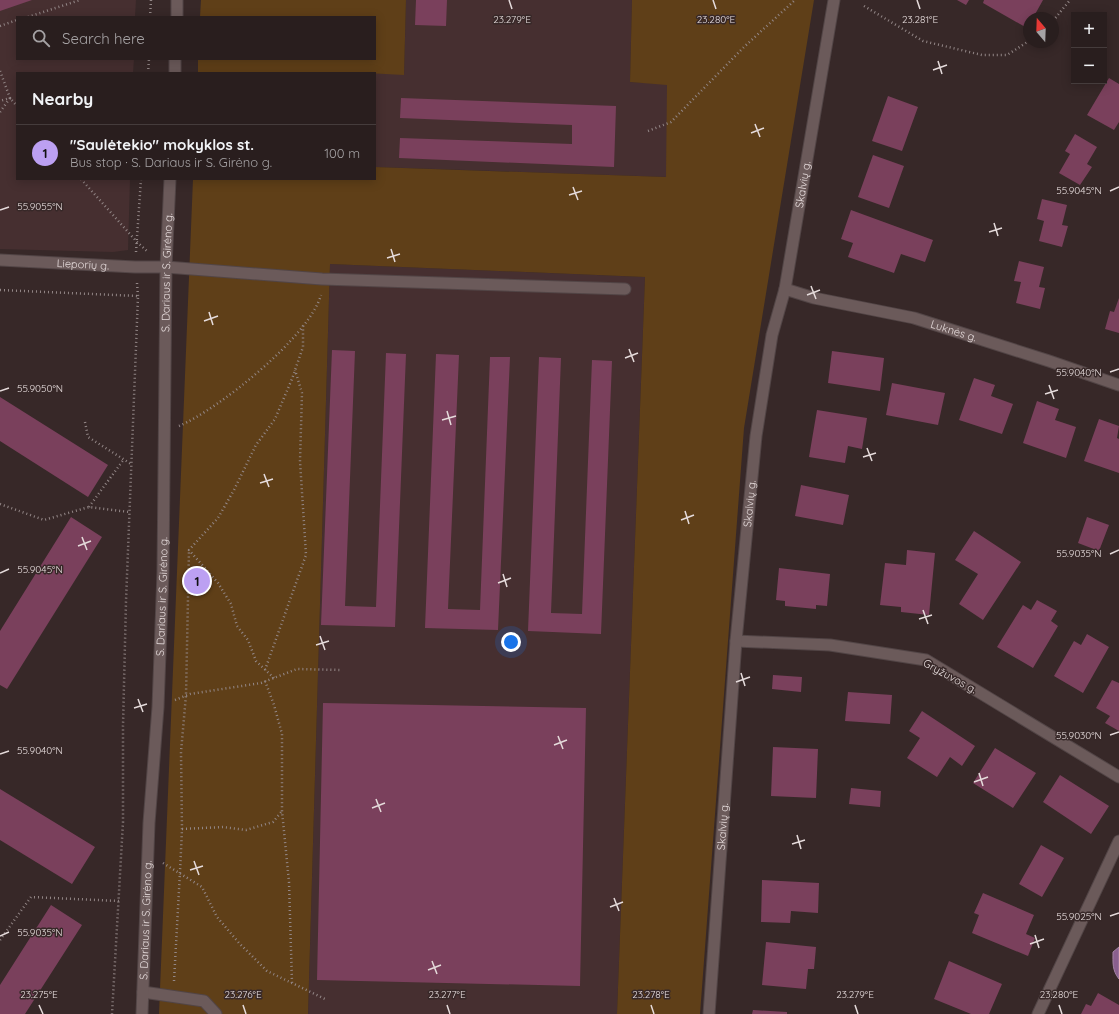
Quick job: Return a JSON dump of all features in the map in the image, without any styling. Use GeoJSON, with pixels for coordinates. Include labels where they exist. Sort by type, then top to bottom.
{"type":"FeatureCollection","features":[{"type":"Feature","properties":{"kind":"street"},"geometry":{"type":"LineString","coordinates":[[177,0],[177,16]]}},
{"type":"Feature","properties":{"kind":"street","name":"Skalvių g."},"geometry":{"type":"LineString","coordinates":[[709,1014],[736,641],[756,436],[772,336],[784,289],[834,0]]}},
{"type":"Feature","properties":{"kind":"street"},"geometry":{"type":"LineString","coordinates":[[175,60],[175,72]]}},
{"type":"Feature","properties":{"kind":"street","name":"S. Dariaus ir S. Girėno g."},"geometry":{"type":"LineString","coordinates":[[142,1014],[148,854],[158,707],[163,572],[166,267],[170,180]]}},
{"type":"Feature","properties":{"kind":"street","name":"Lieporių g."},"geometry":{"type":"LineString","coordinates":[[0,260],[135,267],[166,267],[322,278],[625,289]]}},
{"type":"Feature","properties":{"kind":"street","name":"Luknės g."},"geometry":{"type":"LineString","coordinates":[[784,289],[814,298],[914,318],[1050,361],[1119,385]]}},
{"type":"Feature","properties":{"kind":"street","name":"Gryžuvos g."},"geometry":{"type":"LineString","coordinates":[[736,641],[830,645],[926,660],[1119,777]]}},
{"type":"Feature","properties":{"kind":"street"},"geometry":{"type":"LineString","coordinates":[[1038,1014],[1119,841]]}},
{"type":"Feature","properties":{"kind":"street"},"geometry":{"type":"LineString","coordinates":[[143,992],[204,1000],[216,1014]]}},
{"type":"Feature","properties":{"kind":"path"},"geometry":{"type":"LineString","coordinates":[[31,16],[80,0]]}},
{"type":"Feature","properties":{"kind":"path"},"geometry":{"type":"LineString","coordinates":[[150,16],[151,0]]}},
{"type":"Feature","properties":{"kind":"path"},"geometry":{"type":"LineString","coordinates":[[648,131],[671,122],[744,48],[795,0]]}},
{"type":"Feature","properties":{"kind":"path"},"geometry":{"type":"LineString","coordinates":[[1059,13],[1070,0]]}},
{"type":"Feature","properties":{"kind":"path"},"geometry":{"type":"LineString","coordinates":[[864,6],[923,41],[982,55],[1007,55],[1023,45]]}},
{"type":"Feature","properties":{"kind":"path"},"geometry":{"type":"LineString","coordinates":[[0,26],[16,20]]}},
{"type":"Feature","properties":{"kind":"path"},"geometry":{"type":"LineString","coordinates":[[148,72],[149,60]]}},
{"type":"Feature","properties":{"kind":"path"},"geometry":{"type":"LineString","coordinates":[[0,71],[10,98],[16,105]]}},
{"type":"Feature","properties":{"kind":"path"},"geometry":{"type":"LineString","coordinates":[[0,101],[10,98]]}},
{"type":"Feature","properties":{"kind":"path"},"geometry":{"type":"LineString","coordinates":[[0,112],[10,98]]}},
{"type":"Feature","properties":{"kind":"path"},"geometry":{"type":"LineString","coordinates":[[82,180],[137,242],[166,267]]}},
{"type":"Feature","properties":{"kind":"path"},"geometry":{"type":"LineString","coordinates":[[112,1014],[123,822],[123,726],[126,601],[138,296],[135,267],[141,180]]}},
{"type":"Feature","properties":{"kind":"path"},"geometry":{"type":"LineString","coordinates":[[164,433],[193,420],[242,385],[290,343],[318,305],[322,292],[322,278]]}},
{"type":"Feature","properties":{"kind":"path"},"geometry":{"type":"LineString","coordinates":[[0,290],[138,296]]}},
{"type":"Feature","properties":{"kind":"path"},"geometry":{"type":"LineString","coordinates":[[169,996],[174,984],[182,829],[181,752],[186,695],[189,550],[218,518],[234,490],[256,445],[275,419],[303,347],[304,324]]}},
{"type":"Feature","properties":{"kind":"path"},"geometry":{"type":"LineString","coordinates":[[265,670],[306,555],[300,461],[302,393],[295,369]]}},
{"type":"Feature","properties":{"kind":"path"},"geometry":{"type":"LineString","coordinates":[[85,422],[88,437],[131,464]]}},
{"type":"Feature","properties":{"kind":"path"},"geometry":{"type":"LineString","coordinates":[[89,507],[124,459]]}},
{"type":"Feature","properties":{"kind":"path"},"geometry":{"type":"LineString","coordinates":[[0,504],[44,520],[89,507],[129,512]]}},
{"type":"Feature","properties":{"kind":"path"},"geometry":{"type":"LineString","coordinates":[[189,550],[218,583],[231,604],[238,626],[248,640],[256,661],[274,678]]}},
{"type":"Feature","properties":{"kind":"path"},"geometry":{"type":"LineString","coordinates":[[158,707],[186,695],[265,681],[297,669],[342,670]]}},
{"type":"Feature","properties":{"kind":"path"},"geometry":{"type":"LineString","coordinates":[[265,681],[274,705],[282,734],[282,811],[289,882],[292,983]]}},
{"type":"Feature","properties":{"kind":"path"},"geometry":{"type":"LineString","coordinates":[[182,829],[223,827],[246,830],[273,822],[282,811]]}},
{"type":"Feature","properties":{"kind":"path"},"geometry":{"type":"LineString","coordinates":[[148,854],[180,872],[202,887],[216,917],[267,971],[327,1000]]}},
{"type":"Feature","properties":{"kind":"path"},"geometry":{"type":"LineString","coordinates":[[0,940],[31,897],[118,901]]}},
{"type":"Feature","properties":{"kind":"shaded area"},"geometry":{"type":"Polygon","coordinates":[[[0,0],[136,0],[135,16],[16,16],[16,60],[134,60],[133,72],[16,72],[16,180],[130,180],[128,250],[113,252],[0,249],[0,0]]]}},
{"type":"Feature","properties":{"kind":"shaded area"},"geometry":{"type":"Polygon","coordinates":[[[201,0],[406,0],[404,75],[376,74],[376,72],[198,72],[198,60],[376,60],[376,16],[200,16],[201,0]]]}},
{"type":"Feature","properties":{"kind":"shaded area"},"geometry":{"type":"Polygon","coordinates":[[[406,0],[632,0],[630,82],[667,84],[667,177],[376,167],[376,73],[404,74],[406,0]]]}},
{"type":"Feature","properties":{"kind":"shaded area"},"geometry":{"type":"Polygon","coordinates":[[[632,0],[814,0],[744,428],[700,1014],[617,1014],[645,277],[330,264],[308,1014],[159,1014],[193,180],[376,180],[376,167],[666,177],[667,85],[630,82],[632,0]]]}},
{"type":"Feature","properties":{"kind":"shaded area"},"geometry":{"type":"Polygon","coordinates":[[[330,264],[645,277],[617,1014],[308,1014],[330,264]]]}},
{"type":"Feature","properties":{"kind":"shaded area"},"geometry":{"type":"Polygon","coordinates":[[[1119,947],[1119,979],[1113,966],[1113,952],[1119,947]]]}},
{"type":"Feature","properties":{"kind":"building"},"geometry":{"type":"Polygon","coordinates":[[[0,0],[32,0],[0,11],[0,0]]]}},
{"type":"Feature","properties":{"kind":"building"},"geometry":{"type":"Polygon","coordinates":[[[416,0],[447,0],[446,26],[415,25],[416,0]]]}},
{"type":"Feature","properties":{"kind":"building"},"geometry":{"type":"Polygon","coordinates":[[[957,0],[969,0],[966,5],[957,0]]]}},
{"type":"Feature","properties":{"kind":"building"},"geometry":{"type":"Polygon","coordinates":[[[984,0],[1043,0],[1036,12],[1023,12],[1023,26],[983,3],[984,0]]]}},
{"type":"Feature","properties":{"kind":"building"},"geometry":{"type":"Polygon","coordinates":[[[1109,78],[1119,84],[1119,122],[1114,130],[1087,115],[1105,84],[1107,84],[1109,78]]]}},
{"type":"Feature","properties":{"kind":"building"},"geometry":{"type":"Polygon","coordinates":[[[888,96],[918,107],[902,151],[872,141],[888,96]]]}},
{"type":"Feature","properties":{"kind":"building"},"geometry":{"type":"Polygon","coordinates":[[[401,98],[616,106],[614,167],[399,158],[400,138],[572,144],[572,125],[400,118],[401,98]]]}},
{"type":"Feature","properties":{"kind":"building"},"geometry":{"type":"Polygon","coordinates":[[[1075,134],[1097,147],[1087,164],[1092,167],[1080,185],[1059,173],[1070,154],[1065,151],[1075,134]]]}},
{"type":"Feature","properties":{"kind":"building"},"geometry":{"type":"Polygon","coordinates":[[[873,155],[904,166],[889,208],[858,197],[873,155]]]}},
{"type":"Feature","properties":{"kind":"building"},"geometry":{"type":"Polygon","coordinates":[[[1042,199],[1067,205],[1062,225],[1068,226],[1062,247],[1039,241],[1044,221],[1037,219],[1042,199]]]}},
{"type":"Feature","properties":{"kind":"building"},"geometry":{"type":"Polygon","coordinates":[[[851,210],[933,240],[925,262],[901,254],[894,273],[848,257],[853,243],[841,239],[851,210]]]}},
{"type":"Feature","properties":{"kind":"building"},"geometry":{"type":"Polygon","coordinates":[[[1019,261],[1044,267],[1039,287],[1045,288],[1040,309],[1016,303],[1021,282],[1014,281],[1019,261]]]}},
{"type":"Feature","properties":{"kind":"building"},"geometry":{"type":"Polygon","coordinates":[[[1119,298],[1119,333],[1105,329],[1110,311],[1114,312],[1119,298]]]}},
{"type":"Feature","properties":{"kind":"building"},"geometry":{"type":"Polygon","coordinates":[[[332,350],[355,351],[345,606],[376,607],[386,353],[406,354],[395,627],[321,625],[332,350]]]}},
{"type":"Feature","properties":{"kind":"building"},"geometry":{"type":"Polygon","coordinates":[[[832,351],[884,358],[880,391],[828,383],[832,351]]]}},
{"type":"Feature","properties":{"kind":"building"},"geometry":{"type":"Polygon","coordinates":[[[436,354],[459,355],[448,609],[480,610],[490,357],[510,357],[498,630],[425,628],[436,354]]]}},
{"type":"Feature","properties":{"kind":"building"},"geometry":{"type":"Polygon","coordinates":[[[539,357],[561,358],[551,613],[582,614],[592,360],[612,361],[601,634],[528,631],[539,357]]]}},
{"type":"Feature","properties":{"kind":"building"},"geometry":{"type":"Polygon","coordinates":[[[974,378],[995,385],[991,396],[1013,404],[1002,434],[959,420],[974,378]]]}},
{"type":"Feature","properties":{"kind":"building"},"geometry":{"type":"Polygon","coordinates":[[[892,383],[945,393],[938,425],[886,415],[892,383]]]}},
{"type":"Feature","properties":{"kind":"building"},"geometry":{"type":"Polygon","coordinates":[[[0,397],[108,465],[88,497],[0,441],[0,397]]]}},
{"type":"Feature","properties":{"kind":"building"},"geometry":{"type":"Polygon","coordinates":[[[1037,401],[1059,409],[1055,420],[1076,427],[1066,458],[1023,443],[1037,401]]]}},
{"type":"Feature","properties":{"kind":"building"},"geometry":{"type":"Polygon","coordinates":[[[817,410],[867,418],[862,449],[848,446],[845,463],[809,457],[817,410]]]}},
{"type":"Feature","properties":{"kind":"building"},"geometry":{"type":"Polygon","coordinates":[[[1099,419],[1119,426],[1117,438],[1119,439],[1119,473],[1084,461],[1099,419]]]}},
{"type":"Feature","properties":{"kind":"building"},"geometry":{"type":"Polygon","coordinates":[[[801,485],[849,495],[843,525],[795,516],[801,485]]]}},
{"type":"Feature","properties":{"kind":"building"},"geometry":{"type":"Polygon","coordinates":[[[71,517],[102,537],[7,689],[0,685],[0,631],[71,517]]]}},
{"type":"Feature","properties":{"kind":"building"},"geometry":{"type":"Polygon","coordinates":[[[1087,517],[1109,525],[1099,551],[1078,543],[1087,517]]]}},
{"type":"Feature","properties":{"kind":"building"},"geometry":{"type":"Polygon","coordinates":[[[974,531],[1021,562],[983,620],[959,604],[978,574],[955,560],[974,531]]]}},
{"type":"Feature","properties":{"kind":"building"},"geometry":{"type":"Polygon","coordinates":[[[907,550],[935,553],[929,615],[901,612],[901,607],[880,605],[885,563],[906,565],[907,550]]]}},
{"type":"Feature","properties":{"kind":"building"},"geometry":{"type":"Polygon","coordinates":[[[779,568],[830,574],[827,606],[816,605],[816,609],[785,606],[785,601],[776,600],[779,568]]]}},
{"type":"Feature","properties":{"kind":"building"},"geometry":{"type":"Polygon","coordinates":[[[1037,600],[1057,611],[1051,621],[1058,626],[1033,668],[997,647],[1023,605],[1031,610],[1037,600]]]}},
{"type":"Feature","properties":{"kind":"building"},"geometry":{"type":"Polygon","coordinates":[[[1087,634],[1109,647],[1083,693],[1054,676],[1074,641],[1081,645],[1087,634]]]}},
{"type":"Feature","properties":{"kind":"building"},"geometry":{"type":"Polygon","coordinates":[[[773,675],[802,677],[801,692],[772,689],[773,675]]]}},
{"type":"Feature","properties":{"kind":"building"},"geometry":{"type":"Polygon","coordinates":[[[1112,680],[1119,683],[1119,731],[1105,723],[1110,716],[1096,708],[1112,680]]]}},
{"type":"Feature","properties":{"kind":"building"},"geometry":{"type":"Polygon","coordinates":[[[848,692],[892,695],[890,724],[845,721],[848,692]]]}},
{"type":"Feature","properties":{"kind":"building"},"geometry":{"type":"Polygon","coordinates":[[[323,703],[586,708],[580,986],[317,980],[323,703]]]}},
{"type":"Feature","properties":{"kind":"building"},"geometry":{"type":"Polygon","coordinates":[[[922,711],[975,746],[962,766],[950,757],[937,777],[907,758],[920,738],[909,731],[922,711]]]}},
{"type":"Feature","properties":{"kind":"building"},"geometry":{"type":"Polygon","coordinates":[[[773,747],[818,749],[816,798],[771,796],[773,747]]]}},
{"type":"Feature","properties":{"kind":"building"},"geometry":{"type":"Polygon","coordinates":[[[995,748],[1036,773],[1013,808],[973,783],[995,748]]]}},
{"type":"Feature","properties":{"kind":"building"},"geometry":{"type":"Polygon","coordinates":[[[1060,775],[1109,806],[1091,834],[1043,802],[1060,775]]]}},
{"type":"Feature","properties":{"kind":"building"},"geometry":{"type":"Polygon","coordinates":[[[851,788],[881,791],[880,807],[849,804],[851,788]]]}},
{"type":"Feature","properties":{"kind":"building"},"geometry":{"type":"Polygon","coordinates":[[[0,789],[95,847],[72,884],[0,840],[0,789]]]}},
{"type":"Feature","properties":{"kind":"building"},"geometry":{"type":"Polygon","coordinates":[[[1041,845],[1064,858],[1042,897],[1019,884],[1041,845]]]}},
{"type":"Feature","properties":{"kind":"building"},"geometry":{"type":"Polygon","coordinates":[[[762,880],[819,883],[818,913],[791,911],[790,923],[761,922],[762,880]]]}},
{"type":"Feature","properties":{"kind":"building"},"geometry":{"type":"Polygon","coordinates":[[[983,893],[1034,915],[1026,934],[1035,938],[1028,956],[972,933],[979,915],[974,913],[983,893]]]}},
{"type":"Feature","properties":{"kind":"building"},"geometry":{"type":"Polygon","coordinates":[[[51,905],[82,925],[25,1014],[0,1014],[0,985],[51,905]]]}},
{"type":"Feature","properties":{"kind":"building"},"geometry":{"type":"Polygon","coordinates":[[[766,942],[816,947],[814,969],[808,969],[806,989],[762,985],[766,942]]]}},
{"type":"Feature","properties":{"kind":"building"},"geometry":{"type":"Polygon","coordinates":[[[949,961],[1002,984],[989,1014],[971,1014],[934,999],[949,961]]]}},
{"type":"Feature","properties":{"kind":"building"},"geometry":{"type":"Polygon","coordinates":[[[1098,993],[1119,1005],[1119,1014],[1081,1014],[1086,1004],[1091,1006],[1098,993]]]}},
{"type":"Feature","properties":{"kind":"building"},"geometry":{"type":"Polygon","coordinates":[[[753,1010],[787,1012],[787,1014],[752,1014],[753,1010]]]}},
{"type":"Feature","properties":{"kind":"place","name":"\"Saulėtekio\" mokyklos st."},"geometry":{"type":"Point","coordinates":[197,581]}}]}
